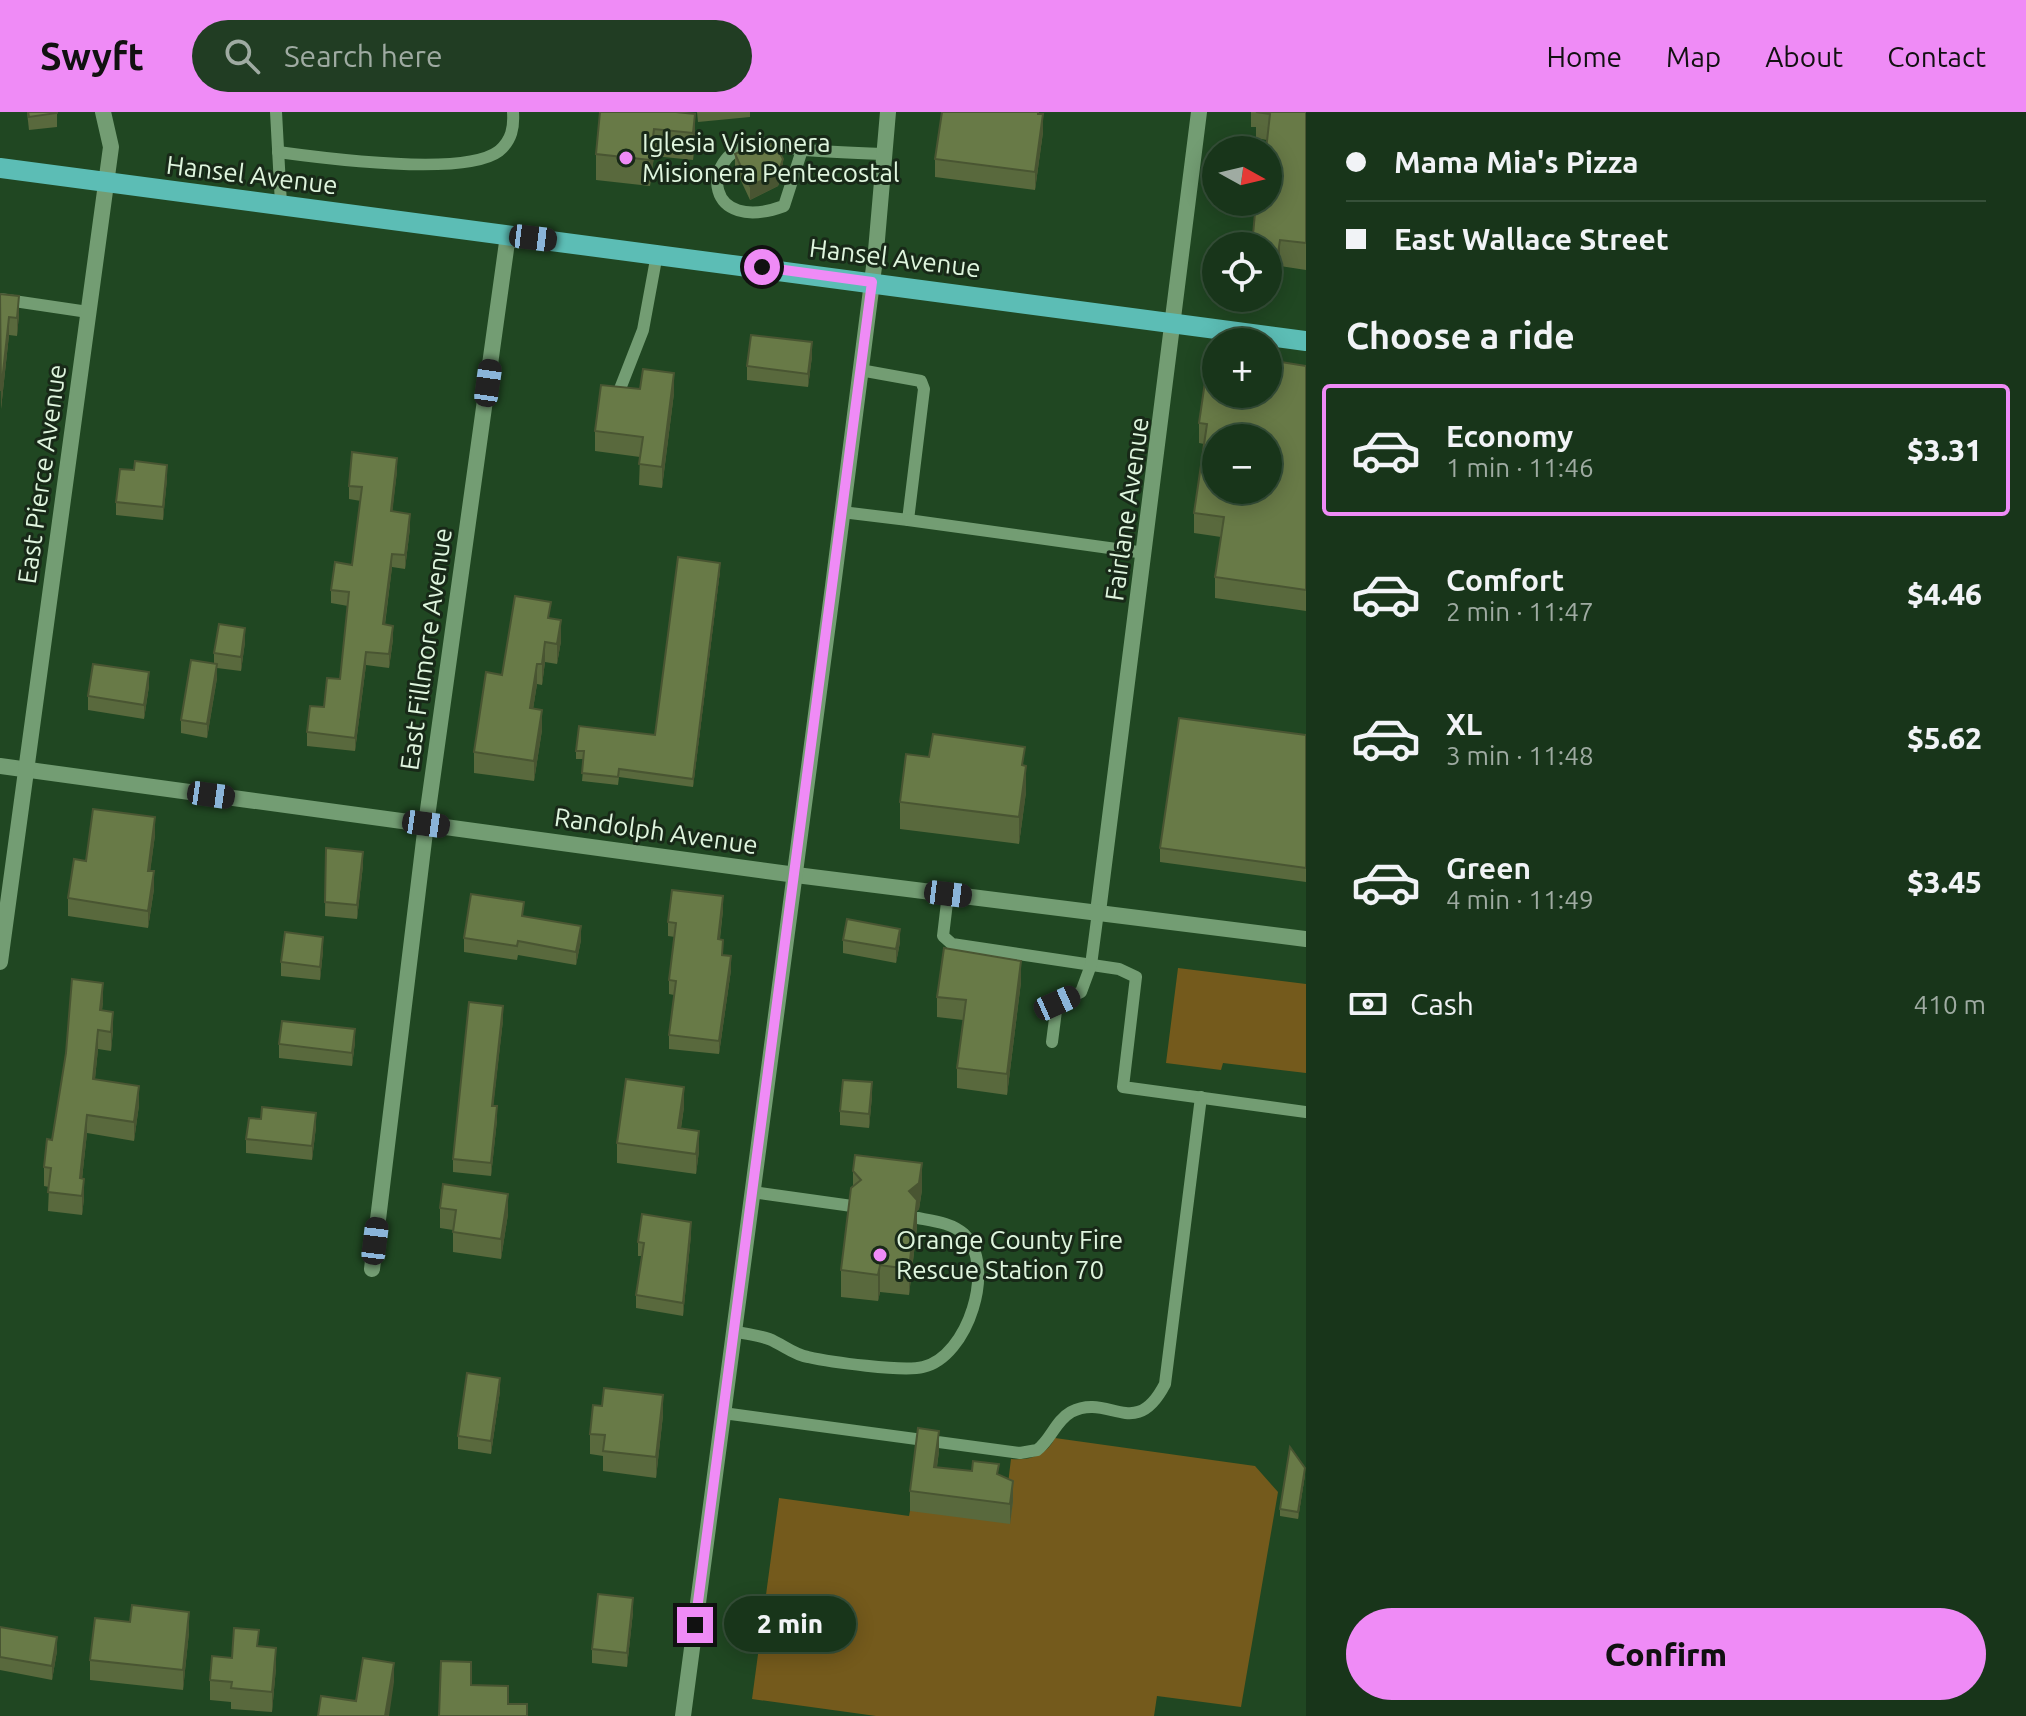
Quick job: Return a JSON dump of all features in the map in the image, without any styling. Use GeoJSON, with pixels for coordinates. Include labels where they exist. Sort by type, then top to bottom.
{"type":"FeatureCollection","features":[{"type":"Feature","properties":{"kind":"main road","name":"Hansel Avenue"},"geometry":{"type":"LineString","coordinates":[[0,168],[1306,341]]}},
{"type":"Feature","properties":{"kind":"street","name":"East Pierce Avenue"},"geometry":{"type":"LineString","coordinates":[[0,962],[111,147],[103,112]]}},
{"type":"Feature","properties":{"kind":"street"},"geometry":{"type":"LineString","coordinates":[[683,1716],[872,282],[888,112]]}},
{"type":"Feature","properties":{"kind":"street","name":"Fairlane Avenue"},"geometry":{"type":"LineString","coordinates":[[1098,912],[1176,322],[1199,112]]}},
{"type":"Feature","properties":{"kind":"street","name":"East Fillmore Avenue"},"geometry":{"type":"LineString","coordinates":[[372,1269],[426,824],[508,235]]}},
{"type":"Feature","properties":{"kind":"street","name":"Randolph Avenue"},"geometry":{"type":"LineString","coordinates":[[0,766],[796,875],[1306,939]]}},
{"type":"Feature","properties":{"kind":"lane"},"geometry":{"type":"LineString","coordinates":[[276,112],[281,204]]}},
{"type":"Feature","properties":{"kind":"lane"},"geometry":{"type":"LineString","coordinates":[[506,112],[508,141]]}},
{"type":"Feature","properties":{"kind":"lane"},"geometry":{"type":"LineString","coordinates":[[278,152],[377,165],[473,161],[497,152],[508,141],[514,127],[513,112]]}},
{"type":"Feature","properties":{"kind":"lane"},"geometry":{"type":"LineString","coordinates":[[802,150],[784,206],[757,215],[748,213],[726,205],[717,191],[716,179],[737,148],[755,143],[802,150],[885,154]]}},
{"type":"Feature","properties":{"kind":"lane"},"geometry":{"type":"LineString","coordinates":[[618,394],[643,330],[657,254]]}},
{"type":"Feature","properties":{"kind":"lane"},"geometry":{"type":"LineString","coordinates":[[0,299],[88,312]]}},
{"type":"Feature","properties":{"kind":"lane"},"geometry":{"type":"LineString","coordinates":[[860,370],[913,377],[921,381],[924,389],[908,520]]}},
{"type":"Feature","properties":{"kind":"lane"},"geometry":{"type":"LineString","coordinates":[[842,512],[1145,553]]}},
{"type":"Feature","properties":{"kind":"lane"},"geometry":{"type":"LineString","coordinates":[[948,894],[943,936],[962,946],[1119,969],[1136,977],[1123,1087],[1306,1112]]}},
{"type":"Feature","properties":{"kind":"lane"},"geometry":{"type":"LineString","coordinates":[[1052,1042],[1057,1003],[1081,992],[1091,965],[1098,912]]}},
{"type":"Feature","properties":{"kind":"lane"},"geometry":{"type":"LineString","coordinates":[[723,1413],[1020,1453],[1037,1450],[1068,1414],[1081,1408],[1133,1414],[1144,1411],[1155,1402],[1165,1384],[1201,1097]]}},
{"type":"Feature","properties":{"kind":"lane"},"geometry":{"type":"LineString","coordinates":[[752,1192],[852,1206]]}},
{"type":"Feature","properties":{"kind":"lane"},"geometry":{"type":"LineString","coordinates":[[733,1331],[770,1340],[806,1357],[922,1368],[945,1356],[956,1347],[972,1313],[976,1268],[972,1247],[956,1227],[918,1218]]}},
{"type":"Feature","properties":{"kind":"shaded area"},"geometry":{"type":"Polygon","coordinates":[[[1178,968],[1306,984],[1306,1073],[1223,1063],[1221,1070],[1166,1063],[1178,968]]]}},
{"type":"Feature","properties":{"kind":"shaded area"},"geometry":{"type":"Polygon","coordinates":[[[1055,1438],[1255,1466],[1278,1492],[1241,1707],[1157,1696],[1154,1716],[876,1716],[752,1699],[779,1498],[909,1516],[910,1511],[1006,1500],[1011,1459],[1037,1456],[1055,1438]]]}},
{"type":"Feature","properties":{"kind":"building"},"geometry":{"type":"Polygon","coordinates":[[[28,112],[57,112],[57,113],[29,117],[28,112]]]}},
{"type":"Feature","properties":{"kind":"building"},"geometry":{"type":"Polygon","coordinates":[[[600,112],[695,114],[693,133],[654,129],[650,160],[596,154],[600,112]]]}},
{"type":"Feature","properties":{"kind":"building"},"geometry":{"type":"Polygon","coordinates":[[[942,112],[1043,114],[1035,172],[935,159],[942,112]]]}},
{"type":"Feature","properties":{"kind":"building"},"geometry":{"type":"Polygon","coordinates":[[[1256,112],[1306,112],[1306,243],[1282,240],[1282,232],[1253,232],[1255,216],[1282,216],[1282,136],[1268,136],[1270,114],[1256,112]]]}},
{"type":"Feature","properties":{"kind":"building"},"geometry":{"type":"Polygon","coordinates":[[[762,140],[776,146],[783,159],[778,173],[750,186],[735,154],[762,140]]]}},
{"type":"Feature","properties":{"kind":"building"},"geometry":{"type":"Polygon","coordinates":[[[0,294],[19,296],[17,318],[9,317],[1,391],[0,294]]]}},
{"type":"Feature","properties":{"kind":"building"},"geometry":{"type":"Polygon","coordinates":[[[751,335],[812,342],[808,374],[747,366],[751,335]]]}},
{"type":"Feature","properties":{"kind":"building"},"geometry":{"type":"Polygon","coordinates":[[[1282,362],[1306,366],[1306,590],[1215,577],[1224,517],[1194,513],[1202,458],[1202,504],[1282,504],[1282,424],[1199,423],[1202,402],[1202,408],[1282,408],[1282,362]]]}},
{"type":"Feature","properties":{"kind":"building"},"geometry":{"type":"Polygon","coordinates":[[[643,369],[674,373],[662,467],[639,464],[643,437],[595,431],[601,385],[640,389],[643,369]]]}},
{"type":"Feature","properties":{"kind":"building"},"geometry":{"type":"Polygon","coordinates":[[[352,452],[397,458],[391,511],[410,514],[405,555],[392,554],[383,624],[393,626],[389,654],[366,652],[355,738],[307,732],[310,706],[324,707],[327,678],[340,679],[349,592],[331,590],[335,562],[352,565],[362,487],[349,486],[352,452]]]}},
{"type":"Feature","properties":{"kind":"building"},"geometry":{"type":"Polygon","coordinates":[[[135,461],[167,465],[163,507],[116,502],[120,469],[134,470],[135,461]]]}},
{"type":"Feature","properties":{"kind":"building"},"geometry":{"type":"Polygon","coordinates":[[[678,557],[720,563],[693,779],[619,769],[618,777],[582,773],[584,751],[576,751],[579,726],[655,735],[678,557]]]}},
{"type":"Feature","properties":{"kind":"building"},"geometry":{"type":"Polygon","coordinates":[[[515,596],[551,602],[548,618],[561,620],[557,644],[545,642],[542,664],[537,664],[530,708],[542,710],[534,761],[474,752],[486,672],[502,675],[515,596]]]}},
{"type":"Feature","properties":{"kind":"building"},"geometry":{"type":"Polygon","coordinates":[[[219,624],[245,628],[241,657],[214,653],[219,624]]]}},
{"type":"Feature","properties":{"kind":"building"},"geometry":{"type":"Polygon","coordinates":[[[191,660],[217,664],[207,724],[181,720],[191,660]]]}},
{"type":"Feature","properties":{"kind":"building"},"geometry":{"type":"Polygon","coordinates":[[[93,664],[149,672],[144,705],[88,696],[93,664]]]}},
{"type":"Feature","properties":{"kind":"building"},"geometry":{"type":"Polygon","coordinates":[[[1179,718],[1306,735],[1306,868],[1160,848],[1179,718]]]}},
{"type":"Feature","properties":{"kind":"building"},"geometry":{"type":"Polygon","coordinates":[[[933,734],[1025,747],[1022,765],[1026,766],[1019,817],[900,802],[906,754],[929,757],[933,734]]]}},
{"type":"Feature","properties":{"kind":"building"},"geometry":{"type":"Polygon","coordinates":[[[93,809],[155,817],[148,871],[154,871],[148,911],[68,898],[74,859],[86,861],[93,809]]]}},
{"type":"Feature","properties":{"kind":"building"},"geometry":{"type":"Polygon","coordinates":[[[326,848],[363,852],[357,905],[325,902],[326,848]]]}},
{"type":"Feature","properties":{"kind":"building"},"geometry":{"type":"Polygon","coordinates":[[[672,890],[723,896],[718,939],[723,940],[722,955],[731,956],[719,1041],[669,1035],[676,981],[669,980],[676,923],[668,922],[672,890]]]}},
{"type":"Feature","properties":{"kind":"building"},"geometry":{"type":"Polygon","coordinates":[[[471,894],[524,902],[522,916],[581,926],[576,952],[518,941],[517,946],[464,938],[471,894]]]}},
{"type":"Feature","properties":{"kind":"building"},"geometry":{"type":"Polygon","coordinates":[[[847,919],[900,929],[896,949],[843,940],[847,919]]]}},
{"type":"Feature","properties":{"kind":"building"},"geometry":{"type":"Polygon","coordinates":[[[285,932],[323,937],[320,967],[281,962],[285,932]]]}},
{"type":"Feature","properties":{"kind":"building"},"geometry":{"type":"Polygon","coordinates":[[[944,948],[1021,961],[1007,1074],[957,1068],[966,1000],[937,997],[944,948]]]}},
{"type":"Feature","properties":{"kind":"building"},"geometry":{"type":"Polygon","coordinates":[[[72,979],[103,983],[100,1010],[113,1012],[111,1032],[98,1030],[93,1079],[139,1086],[134,1122],[87,1115],[80,1178],[84,1179],[82,1196],[48,1192],[51,1168],[44,1167],[47,1139],[52,1140],[66,1053],[72,979]]]}},
{"type":"Feature","properties":{"kind":"building"},"geometry":{"type":"Polygon","coordinates":[[[469,1002],[503,1006],[492,1106],[497,1106],[491,1163],[453,1159],[469,1002]]]}},
{"type":"Feature","properties":{"kind":"building"},"geometry":{"type":"Polygon","coordinates":[[[282,1021],[355,1029],[352,1053],[279,1044],[282,1021]]]}},
{"type":"Feature","properties":{"kind":"building"},"geometry":{"type":"Polygon","coordinates":[[[626,1079],[684,1087],[678,1128],[699,1131],[696,1154],[617,1143],[626,1079]]]}},
{"type":"Feature","properties":{"kind":"building"},"geometry":{"type":"Polygon","coordinates":[[[843,1080],[872,1082],[869,1114],[840,1111],[843,1080]]]}},
{"type":"Feature","properties":{"kind":"building"},"geometry":{"type":"Polygon","coordinates":[[[262,1107],[316,1113],[312,1146],[246,1139],[249,1118],[261,1119],[262,1107]]]}},
{"type":"Feature","properties":{"kind":"building","name":"Orange County Fire Rescue Station 70"},"geometry":{"type":"Polygon","coordinates":[[[855,1155],[922,1163],[919,1183],[909,1191],[917,1200],[909,1269],[880,1265],[878,1275],[841,1270],[851,1188],[861,1180],[853,1171],[855,1155]]]}},
{"type":"Feature","properties":{"kind":"building"},"geometry":{"type":"Polygon","coordinates":[[[443,1184],[508,1194],[501,1239],[453,1232],[456,1210],[440,1208],[443,1184]]]}},
{"type":"Feature","properties":{"kind":"building"},"geometry":{"type":"Polygon","coordinates":[[[642,1214],[691,1222],[683,1303],[636,1295],[644,1243],[638,1242],[642,1214]]]}},
{"type":"Feature","properties":{"kind":"building"},"geometry":{"type":"Polygon","coordinates":[[[467,1373],[500,1378],[491,1441],[458,1436],[467,1373]]]}},
{"type":"Feature","properties":{"kind":"building"},"geometry":{"type":"Polygon","coordinates":[[[604,1388],[663,1395],[656,1457],[603,1451],[605,1435],[590,1434],[593,1405],[602,1406],[604,1388]]]}},
{"type":"Feature","properties":{"kind":"building"},"geometry":{"type":"Polygon","coordinates":[[[918,1428],[939,1431],[934,1467],[972,1471],[973,1461],[999,1464],[997,1474],[1013,1481],[1010,1504],[910,1491],[918,1428]]]}},
{"type":"Feature","properties":{"kind":"building"},"geometry":{"type":"Polygon","coordinates":[[[1290,1447],[1305,1468],[1298,1512],[1280,1509],[1290,1447]]]}},
{"type":"Feature","properties":{"kind":"building"},"geometry":{"type":"Polygon","coordinates":[[[598,1594],[633,1598],[627,1653],[592,1649],[598,1594]]]}},
{"type":"Feature","properties":{"kind":"building"},"geometry":{"type":"Polygon","coordinates":[[[132,1605],[189,1612],[183,1670],[90,1660],[95,1618],[130,1622],[132,1605]]]}},
{"type":"Feature","properties":{"kind":"building"},"geometry":{"type":"Polygon","coordinates":[[[0,1627],[57,1637],[52,1666],[0,1657],[0,1627]]]}},
{"type":"Feature","properties":{"kind":"building"},"geometry":{"type":"Polygon","coordinates":[[[234,1628],[259,1630],[257,1646],[276,1648],[272,1692],[231,1688],[232,1682],[210,1680],[212,1656],[232,1658],[234,1628]]]}},
{"type":"Feature","properties":{"kind":"building"},"geometry":{"type":"Polygon","coordinates":[[[363,1658],[394,1663],[385,1716],[318,1716],[321,1696],[356,1701],[363,1658]]]}},
{"type":"Feature","properties":{"kind":"building"},"geometry":{"type":"Polygon","coordinates":[[[441,1661],[471,1662],[471,1685],[508,1686],[508,1704],[527,1704],[527,1716],[439,1716],[441,1661]]]}},
{"type":"Feature","properties":{"kind":"place","name":"Iglesia Visionera Misionera Pentecostal"},"geometry":{"type":"Point","coordinates":[626,158]}},
{"type":"Feature","properties":{"kind":"place","name":"Orange County Fire Rescue Station 70"},"geometry":{"type":"Point","coordinates":[880,1255]}},
{"type":"Feature","properties":{"kind":"route"},"geometry":{"type":"LineString","coordinates":[[695,1625],[872,282],[762,267]]}}]}
